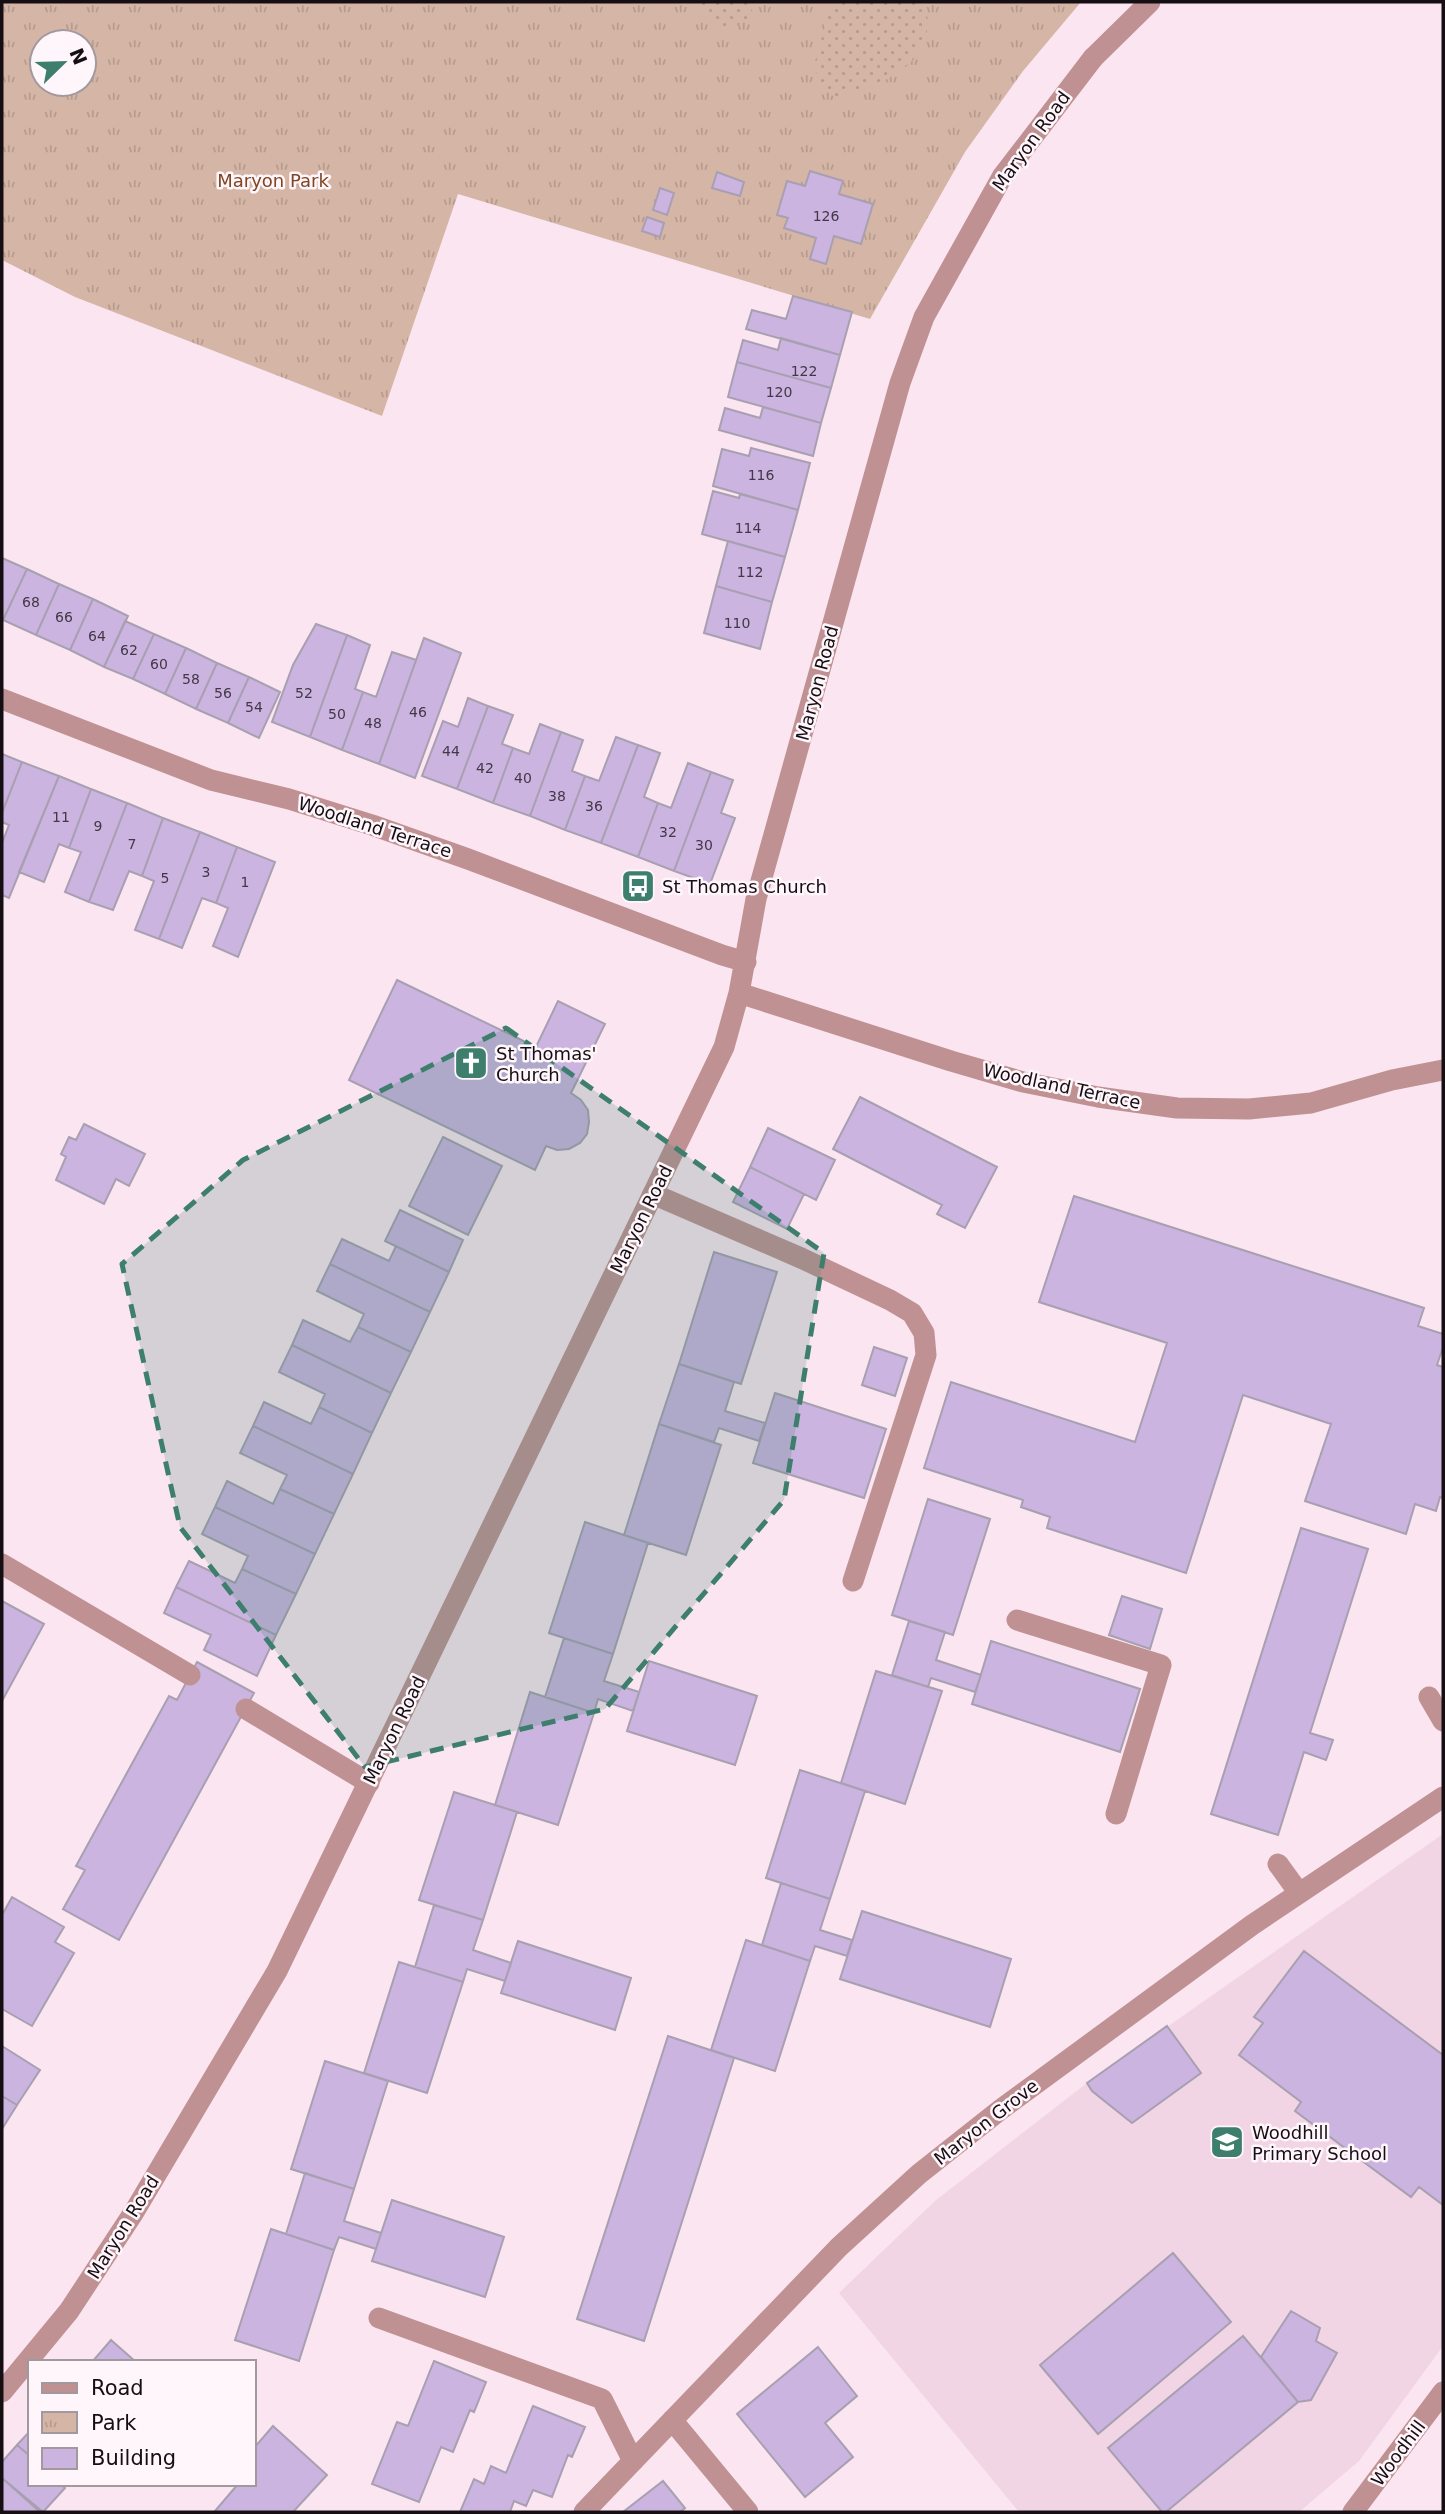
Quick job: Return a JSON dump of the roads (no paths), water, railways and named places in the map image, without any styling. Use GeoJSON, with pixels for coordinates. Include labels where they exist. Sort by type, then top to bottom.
{"type":"FeatureCollection","features":[{"type":"Feature","properties":{"kind":"street","name":"Maryon Road"},"geometry":{"type":"LineString","coordinates":[[28,2360],[69,2311],[134,2212],[277,1971],[724,1047],[746,961],[756,899],[900,383],[924,317],[1002,177],[1093,58],[1150,2]]}},
{"type":"Feature","properties":{"kind":"street","name":"Woodland Terrace"},"geometry":{"type":"LineString","coordinates":[[2,699],[211,780],[289,799],[372,825],[722,955],[746,961]]}},
{"type":"Feature","properties":{"kind":"street","name":"Woodland Terrace"},"geometry":{"type":"LineString","coordinates":[[739,993],[1023,1082],[1098,1097],[1177,1108],[1249,1109],[1311,1103],[1392,1080],[1443,1070]]}},
{"type":"Feature","properties":{"kind":"street"},"geometry":{"type":"LineString","coordinates":[[653,1194],[802,1258],[890,1300],[912,1313],[924,1333],[926,1355],[853,1581]]}},
{"type":"Feature","properties":{"kind":"street"},"geometry":{"type":"LineString","coordinates":[[2,1564],[190,1675]]}},
{"type":"Feature","properties":{"kind":"street"},"geometry":{"type":"LineString","coordinates":[[1017,1620],[1161,1665],[1116,1814]]}},
{"type":"Feature","properties":{"kind":"street"},"geometry":{"type":"LineString","coordinates":[[1429,1697],[1443,1721]]}},
{"type":"Feature","properties":{"kind":"street"},"geometry":{"type":"LineString","coordinates":[[246,1709],[369,1783]]}},
{"type":"Feature","properties":{"kind":"street","name":"Maryon Grove"},"geometry":{"type":"LineString","coordinates":[[584,2512],[839,2247],[919,2174],[1021,2094],[1298,1893],[1443,1797]]}},
{"type":"Feature","properties":{"kind":"street"},"geometry":{"type":"LineString","coordinates":[[1278,1864],[1298,1893]]}},
{"type":"Feature","properties":{"kind":"street"},"geometry":{"type":"LineString","coordinates":[[379,2318],[602,2399],[633,2461]]}},
{"type":"Feature","properties":{"kind":"street","name":"Maryon Road"},"geometry":{"type":"LineString","coordinates":[[2,2392],[28,2361]]}},
{"type":"Feature","properties":{"kind":"street","name":"Woodhill"},"geometry":{"type":"LineString","coordinates":[[1353,2512],[1443,2392]]}},
{"type":"Feature","properties":{"kind":"street"},"geometry":{"type":"LineString","coordinates":[[672,2420],[748,2512]]}},
{"type":"Feature","properties":{"kind":"place","name":"St Thomas Church"},"geometry":{"type":"Point","coordinates":[638,886]}},
{"type":"Feature","properties":{"kind":"place","name":"St Thomas' Church"},"geometry":{"type":"Point","coordinates":[471,1063]}},
{"type":"Feature","properties":{"kind":"place","name":"Woodhill Primary School"},"geometry":{"type":"Point","coordinates":[1227,2142]}},
{"type":"Feature","properties":{"kind":"park label","name":"Maryon Park"},"geometry":{"type":"Point","coordinates":[273,180]}}]}
